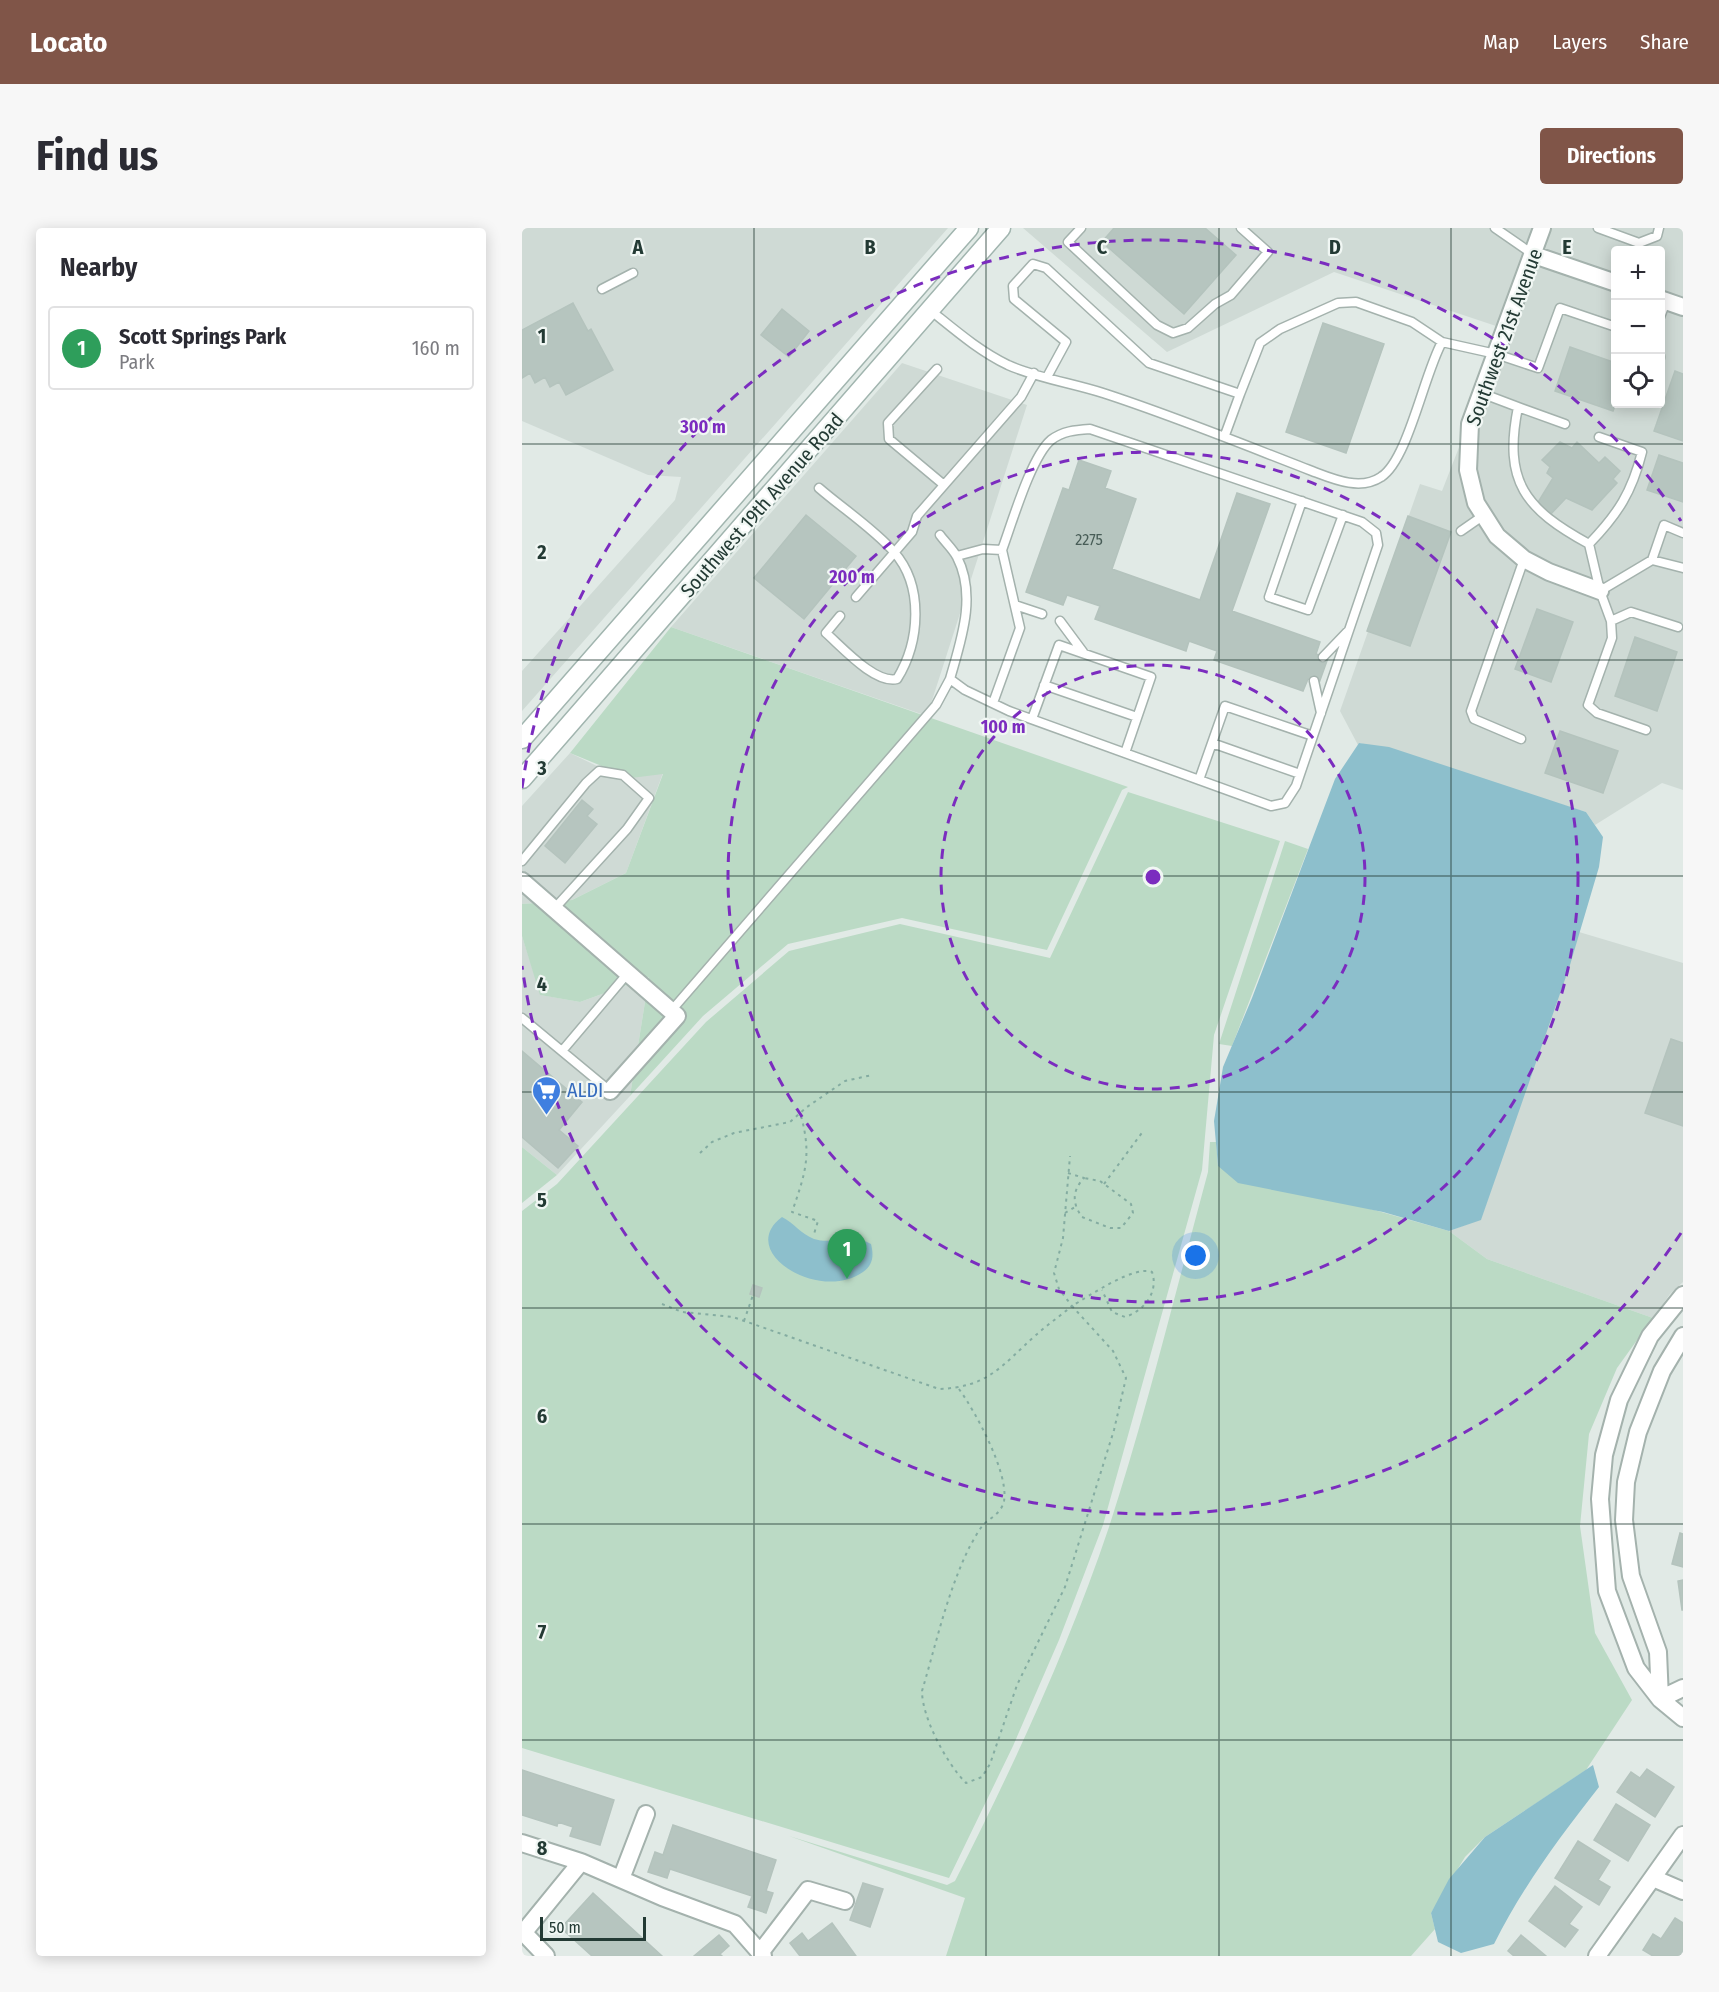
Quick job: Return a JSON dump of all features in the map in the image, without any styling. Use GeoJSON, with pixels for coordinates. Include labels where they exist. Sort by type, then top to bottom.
{"type":"FeatureCollection","features":[{"type":"Feature","properties":{"kind":"main road","name":"Southwest 19th Avenue Road"},"geometry":{"type":"LineString","coordinates":[[522,739],[969,228]]}},
{"type":"Feature","properties":{"kind":"main road","name":"Southwest 19th Avenue Road"},"geometry":{"type":"LineString","coordinates":[[522,779],[1000,228]]}},
{"type":"Feature","properties":{"kind":"street","name":"Southwest 21st Avenue"},"geometry":{"type":"LineString","coordinates":[[1542,228],[1534,255],[1470,424],[1468,470],[1476,503],[1497,536],[1524,559],[1549,572],[1600,591]]}},
{"type":"Feature","properties":{"kind":"street"},"geometry":{"type":"LineString","coordinates":[[1534,255],[1611,281]]}},
{"type":"Feature","properties":{"kind":"street"},"geometry":{"type":"LineString","coordinates":[[1665,301],[1683,307]]}},
{"type":"Feature","properties":{"kind":"street"},"geometry":{"type":"LineString","coordinates":[[522,881],[677,1016],[610,1091]]}},
{"type":"Feature","properties":{"kind":"street"},"geometry":{"type":"LineString","coordinates":[[1683,1295],[1650,1336],[1619,1400],[1604,1455],[1601,1491],[1607,1591],[1636,1668],[1660,1699],[1683,1718]]}},
{"type":"Feature","properties":{"kind":"street"},"geometry":{"type":"LineString","coordinates":[[1660,1699],[1658,1652],[1631,1576],[1624,1520],[1631,1455],[1648,1403],[1662,1371],[1683,1336]]}},
{"type":"Feature","properties":{"kind":"street"},"geometry":{"type":"LineString","coordinates":[[1601,1491],[1626,1493]]}},
{"type":"Feature","properties":{"kind":"street"},"geometry":{"type":"LineString","coordinates":[[1660,1699],[1683,1688]]}},
{"type":"Feature","properties":{"kind":"street"},"geometry":{"type":"LineString","coordinates":[[621,1879],[646,1814]]}},
{"type":"Feature","properties":{"kind":"street"},"geometry":{"type":"LineString","coordinates":[[1597,1956],[1683,1835]]}},
{"type":"Feature","properties":{"kind":"street"},"geometry":{"type":"LineString","coordinates":[[522,1843],[580,1862],[735,1924],[761,1955],[808,1890],[845,1901]]}},
{"type":"Feature","properties":{"kind":"street"},"geometry":{"type":"LineString","coordinates":[[546,1956],[523,1931],[580,1862]]}},
{"type":"Feature","properties":{"kind":"street"},"geometry":{"type":"LineString","coordinates":[[1653,1878],[1683,1891]]}},
{"type":"Feature","properties":{"kind":"lane"},"geometry":{"type":"LineString","coordinates":[[1081,228],[1068,242],[1157,325],[1173,333],[1188,328],[1215,304],[1231,295],[1268,252],[1244,230]]}},
{"type":"Feature","properties":{"kind":"lane"},"geometry":{"type":"LineString","coordinates":[[1244,230],[1256,228]]}},
{"type":"Feature","properties":{"kind":"lane"},"geometry":{"type":"LineString","coordinates":[[1495,228],[1534,255]]}},
{"type":"Feature","properties":{"kind":"lane"},"geometry":{"type":"LineString","coordinates":[[1598,228],[1635,246]]}},
{"type":"Feature","properties":{"kind":"lane"},"geometry":{"type":"LineString","coordinates":[[1639,246],[1657,236],[1659,228]]}},
{"type":"Feature","properties":{"kind":"lane"},"geometry":{"type":"LineString","coordinates":[[1047,377],[1066,342],[1014,299],[1013,286],[1033,264],[1046,268],[1149,363],[1240,394]]}},
{"type":"Feature","properties":{"kind":"lane"},"geometry":{"type":"LineString","coordinates":[[602,289],[633,273]]}},
{"type":"Feature","properties":{"kind":"lane"},"geometry":{"type":"LineString","coordinates":[[1225,435],[1260,344],[1280,330],[1338,303],[1356,302],[1412,322],[1442,342],[1496,354],[1538,368],[1560,308],[1611,325]]}},
{"type":"Feature","properties":{"kind":"lane"},"geometry":{"type":"LineString","coordinates":[[930,310],[988,355],[1010,366],[1102,392],[1225,435],[1347,483],[1368,484],[1382,477],[1400,450],[1434,357],[1442,342]]}},
{"type":"Feature","properties":{"kind":"lane"},"geometry":{"type":"LineString","coordinates":[[937,369],[888,423],[890,439],[944,485]]}},
{"type":"Feature","properties":{"kind":"lane"},"geometry":{"type":"LineString","coordinates":[[856,597],[912,532],[917,516],[1021,397],[1034,373]]}},
{"type":"Feature","properties":{"kind":"lane"},"geometry":{"type":"LineString","coordinates":[[1481,393],[1565,424]]}},
{"type":"Feature","properties":{"kind":"lane"},"geometry":{"type":"LineString","coordinates":[[1518,407],[1512,459],[1521,487],[1538,510],[1566,531],[1589,544],[1600,591],[1611,621],[1612,638],[1588,705],[1597,713],[1646,730]]}},
{"type":"Feature","properties":{"kind":"lane"},"geometry":{"type":"LineString","coordinates":[[950,679],[965,690],[993,703],[1032,719],[1270,806],[1285,803],[1300,774],[1378,545],[1376,533],[1362,522],[1343,515],[1090,429],[1070,430],[1051,440],[1039,453],[1002,550],[1020,628],[993,703]]}},
{"type":"Feature","properties":{"kind":"lane"},"geometry":{"type":"LineString","coordinates":[[1589,544],[1620,510],[1637,472],[1642,452],[1599,437]]}},
{"type":"Feature","properties":{"kind":"lane"},"geometry":{"type":"LineString","coordinates":[[819,488],[894,552],[915,599],[913,640],[897,679],[878,678],[826,633],[840,616]]}},
{"type":"Feature","properties":{"kind":"lane"},"geometry":{"type":"LineString","coordinates":[[1302,501],[1269,597],[1308,610],[1343,515]]}},
{"type":"Feature","properties":{"kind":"lane"},"geometry":{"type":"LineString","coordinates":[[1461,531],[1484,515]]}},
{"type":"Feature","properties":{"kind":"lane"},"geometry":{"type":"LineString","coordinates":[[1600,591],[1652,560],[1664,525],[1683,533]]}},
{"type":"Feature","properties":{"kind":"lane"},"geometry":{"type":"LineString","coordinates":[[671,1011],[936,705],[950,679],[963,633],[968,595],[957,556],[939,535]]}},
{"type":"Feature","properties":{"kind":"lane"},"geometry":{"type":"LineString","coordinates":[[957,556],[983,549],[1002,550]]}},
{"type":"Feature","properties":{"kind":"lane"},"geometry":{"type":"LineString","coordinates":[[1521,739],[1474,719],[1471,711],[1524,559]]}},
{"type":"Feature","properties":{"kind":"lane"},"geometry":{"type":"LineString","coordinates":[[1652,560],[1683,568]]}},
{"type":"Feature","properties":{"kind":"lane"},"geometry":{"type":"LineString","coordinates":[[1015,605],[1042,614]]}},
{"type":"Feature","properties":{"kind":"lane"},"geometry":{"type":"LineString","coordinates":[[1611,621],[1631,612],[1678,627]]}},
{"type":"Feature","properties":{"kind":"lane"},"geometry":{"type":"LineString","coordinates":[[1060,621],[1084,654]]}},
{"type":"Feature","properties":{"kind":"lane"},"geometry":{"type":"LineString","coordinates":[[1323,657],[1349,630]]}},
{"type":"Feature","properties":{"kind":"lane"},"geometry":{"type":"LineString","coordinates":[[1032,719],[1059,645],[1151,677],[1125,753]]}},
{"type":"Feature","properties":{"kind":"lane"},"geometry":{"type":"LineString","coordinates":[[1314,681],[1321,713]]}},
{"type":"Feature","properties":{"kind":"lane"},"geometry":{"type":"LineString","coordinates":[[1044,685],[1137,717]]}},
{"type":"Feature","properties":{"kind":"lane"},"geometry":{"type":"LineString","coordinates":[[1199,780],[1225,706],[1313,736]]}},
{"type":"Feature","properties":{"kind":"lane"},"geometry":{"type":"LineString","coordinates":[[1212,743],[1300,774]]}},
{"type":"Feature","properties":{"kind":"lane"},"geometry":{"type":"LineString","coordinates":[[522,861],[598,771],[623,775],[649,798],[627,829],[554,909]]}},
{"type":"Feature","properties":{"kind":"lane"},"geometry":{"type":"LineString","coordinates":[[562,1051],[628,973]]}},
{"type":"Feature","properties":{"kind":"lane"},"geometry":{"type":"LineString","coordinates":[[522,1018],[610,1091]]}},
{"type":"Feature","properties":{"kind":"path"},"geometry":{"type":"LineString","coordinates":[[700,1153],[720,1138],[790,1122],[807,1107],[849,1079],[872,1075]]}},
{"type":"Feature","properties":{"kind":"path"},"geometry":{"type":"LineString","coordinates":[[801,1114],[808,1156],[803,1182],[792,1212],[818,1221],[814,1234]]}},
{"type":"Feature","properties":{"kind":"path"},"geometry":{"type":"LineString","coordinates":[[1104,1184],[1144,1130]]}},
{"type":"Feature","properties":{"kind":"path"},"geometry":{"type":"LineString","coordinates":[[959,1389],[969,1403],[1001,1474],[1004,1501],[999,1513],[983,1525],[956,1578],[922,1691],[922,1707],[955,1772],[966,1783],[982,1777],[990,1764],[1017,1685],[1065,1587],[1114,1430],[1126,1378],[1113,1351],[1072,1306],[1054,1281],[1065,1213],[1070,1156]]}},
{"type":"Feature","properties":{"kind":"path"},"geometry":{"type":"LineString","coordinates":[[1068,1173],[1093,1178],[1133,1208],[1133,1213],[1121,1228],[1110,1228],[1082,1217],[1076,1207],[1075,1190],[1084,1178]]}},
{"type":"Feature","properties":{"kind":"path"},"geometry":{"type":"LineString","coordinates":[[1065,1213],[1076,1207]]}},
{"type":"Feature","properties":{"kind":"path"},"geometry":{"type":"LineString","coordinates":[[662,1304],[682,1312],[733,1317],[931,1387],[959,1389],[985,1380],[1000,1370],[1037,1333],[1072,1306],[1135,1271],[1152,1272],[1155,1281],[1155,1290],[1150,1299],[1125,1317],[1113,1312],[1102,1290]]}},
{"type":"Feature","properties":{"kind":"path"},"geometry":{"type":"LineString","coordinates":[[744,1321],[753,1295]]}},
{"type":"Feature","properties":{"kind":"shaded area"},"geometry":{"type":"Polygon","coordinates":[[[522,228],[948,228],[522,711],[522,671],[675,500],[681,477],[648,475],[522,421],[522,228]]]}},
{"type":"Feature","properties":{"kind":"shaded area"},"geometry":{"type":"Polygon","coordinates":[[[1023,228],[1683,228],[1683,790],[1662,783],[1595,825],[1586,812],[1360,743],[1358,745],[1340,711],[1420,484],[1442,491],[1505,329],[1334,272],[1167,352],[1023,228]]]}},
{"type":"Feature","properties":{"kind":"shaded area"},"geometry":{"type":"Polygon","coordinates":[[[902,363],[1027,405],[927,716],[671,627],[902,363]]]}},
{"type":"Feature","properties":{"kind":"shaded area"},"geometry":{"type":"Polygon","coordinates":[[[570,753],[599,767],[663,773],[626,873],[572,900],[522,904],[522,806],[570,753]]]}},
{"type":"Feature","properties":{"kind":"shaded area"},"geometry":{"type":"Polygon","coordinates":[[[1579,932],[1683,963],[1683,1282],[1670,1294],[1653,1318],[1487,1259],[1449,1231],[1481,1219],[1579,932]]]}},
{"type":"Feature","properties":{"kind":"shaded area"},"geometry":{"type":"Polygon","coordinates":[[[522,936],[541,995],[580,1002],[649,977],[630,1096],[557,1175],[522,1147],[522,936]]]}},
{"type":"Feature","properties":{"kind":"green space"},"geometry":{"type":"Polygon","coordinates":[[[671,627],[1128,787],[1122,790],[1047,950],[902,918],[788,944],[703,1016],[630,1096],[649,977],[580,1002],[540,995],[522,936],[522,904],[572,900],[626,873],[663,774],[631,778],[570,753],[671,627]]]}},
{"type":"Feature","properties":{"kind":"green space"},"geometry":{"type":"Polygon","coordinates":[[[1128,792],[1280,841],[1214,1035],[1202,1170],[1103,1525],[1059,1640],[1013,1746],[949,1878],[522,1748],[522,1211],[557,1184],[706,1022],[789,951],[900,924],[1050,958],[1128,792]]]}},
{"type":"Feature","properties":{"kind":"green space"},"geometry":{"type":"Polygon","coordinates":[[[1285,841],[1308,849],[1232,1046],[1219,1044],[1285,841]]]}},
{"type":"Feature","properties":{"kind":"green space"},"geometry":{"type":"Polygon","coordinates":[[[1210,1142],[1216,1142],[1218,1166],[1449,1231],[1487,1259],[1653,1318],[1617,1368],[1589,1434],[1580,1526],[1595,1633],[1632,1700],[1586,1770],[1485,1837],[1465,1857],[1431,1913],[1435,1929],[1411,1956],[946,1956],[965,1898],[789,1836],[947,1885],[955,1881],[998,1795],[1058,1663],[1109,1527],[1149,1394],[1208,1172],[1210,1142]]]}},
{"type":"Feature","properties":{"kind":"green space"},"geometry":{"type":"Polygon","coordinates":[[[522,1147],[557,1175],[522,1203],[522,1147]]]}},
{"type":"Feature","properties":{"kind":"water"},"geometry":{"type":"Polygon","coordinates":[[[1359,743],[1389,747],[1586,812],[1603,837],[1599,867],[1570,965],[1481,1220],[1449,1231],[1383,1212],[1238,1183],[1218,1166],[1214,1121],[1223,1067],[1252,998],[1335,779],[1359,743]]]}},
{"type":"Feature","properties":{"kind":"water"},"geometry":{"type":"Polygon","coordinates":[[[782,1217],[814,1239],[829,1241],[858,1239],[871,1244],[871,1263],[863,1272],[845,1280],[826,1281],[806,1277],[789,1269],[776,1258],[769,1245],[770,1231],[782,1217]]]}},
{"type":"Feature","properties":{"kind":"water"},"geometry":{"type":"Polygon","coordinates":[[[1593,1765],[1599,1787],[1556,1843],[1494,1944],[1461,1953],[1438,1942],[1431,1913],[1449,1879],[1485,1837],[1593,1765]]]}},
{"type":"Feature","properties":{"kind":"building"},"geometry":{"type":"Polygon","coordinates":[[[1114,228],[1205,228],[1236,255],[1184,314],[1102,242],[1114,228]]]}},
{"type":"Feature","properties":{"kind":"building"},"geometry":{"type":"Polygon","coordinates":[[[573,303],[588,331],[591,329],[613,370],[566,395],[559,382],[550,387],[545,377],[535,383],[530,373],[522,378],[522,330],[573,303]]]}},
{"type":"Feature","properties":{"kind":"building"},"geometry":{"type":"Polygon","coordinates":[[[782,309],[809,331],[789,357],[761,335],[782,309]]]}},
{"type":"Feature","properties":{"kind":"building"},"geometry":{"type":"Polygon","coordinates":[[[1323,323],[1384,344],[1346,453],[1286,432],[1323,323]]]}},
{"type":"Feature","properties":{"kind":"building"},"geometry":{"type":"Polygon","coordinates":[[[1570,347],[1611,361],[1611,408],[1614,408],[1613,411],[1555,391],[1570,347]]]}},
{"type":"Feature","properties":{"kind":"building"},"geometry":{"type":"Polygon","coordinates":[[[1675,371],[1683,374],[1683,441],[1654,431],[1662,408],[1665,408],[1665,400],[1675,371]]]}},
{"type":"Feature","properties":{"kind":"building"},"geometry":{"type":"Polygon","coordinates":[[[1560,442],[1572,448],[1577,442],[1599,463],[1605,457],[1620,471],[1613,479],[1617,483],[1592,510],[1566,498],[1549,516],[1537,504],[1553,478],[1547,473],[1550,467],[1542,460],[1560,442]]]}},
{"type":"Feature","properties":{"kind":"building"},"geometry":{"type":"Polygon","coordinates":[[[1659,455],[1683,463],[1683,502],[1647,490],[1659,455]]]}},
{"type":"Feature","properties":{"kind":"building"},"geometry":{"type":"Polygon","coordinates":[[[1079,460],[1111,471],[1105,488],[1136,499],[1112,569],[1200,600],[1237,493],[1270,504],[1232,611],[1320,642],[1316,654],[1328,658],[1319,683],[1308,679],[1303,691],[1214,660],[1217,651],[1189,641],[1186,651],[1095,619],[1100,606],[1067,595],[1063,605],[1026,592],[1063,488],[1069,490],[1079,460]]]}},
{"type":"Feature","properties":{"kind":"building"},"geometry":{"type":"Polygon","coordinates":[[[806,515],[856,556],[804,619],[754,578],[806,515]]]}},
{"type":"Feature","properties":{"kind":"building"},"geometry":{"type":"Polygon","coordinates":[[[1408,516],[1451,532],[1410,646],[1367,631],[1408,516]]]}},
{"type":"Feature","properties":{"kind":"building"},"geometry":{"type":"Polygon","coordinates":[[[1537,609],[1573,622],[1551,682],[1515,669],[1537,609]]]}},
{"type":"Feature","properties":{"kind":"building"},"geometry":{"type":"Polygon","coordinates":[[[1635,637],[1677,652],[1657,711],[1615,696],[1635,637]]]}},
{"type":"Feature","properties":{"kind":"building"},"geometry":{"type":"Polygon","coordinates":[[[1560,731],[1618,751],[1603,793],[1545,773],[1560,731]]]}},
{"type":"Feature","properties":{"kind":"building"},"geometry":{"type":"Polygon","coordinates":[[[582,800],[593,809],[587,816],[597,824],[565,863],[545,846],[582,800]]]}},
{"type":"Feature","properties":{"kind":"building"},"geometry":{"type":"Polygon","coordinates":[[[1671,1039],[1683,1043],[1683,1126],[1645,1113],[1671,1039]]]}},
{"type":"Feature","properties":{"kind":"building","name":"ALDI"},"geometry":{"type":"Polygon","coordinates":[[[522,1051],[582,1102],[559,1130],[578,1146],[558,1168],[522,1137],[522,1051]]]}},
{"type":"Feature","properties":{"kind":"building"},"geometry":{"type":"Polygon","coordinates":[[[753,1285],[762,1288],[759,1297],[750,1294],[753,1285]]]}},
{"type":"Feature","properties":{"kind":"building"},"geometry":{"type":"Polygon","coordinates":[[[1680,1533],[1683,1534],[1683,1567],[1672,1564],[1680,1533]]]}},
{"type":"Feature","properties":{"kind":"building"},"geometry":{"type":"Polygon","coordinates":[[[1683,1580],[1683,1610],[1682,1610],[1678,1581],[1683,1580]]]}},
{"type":"Feature","properties":{"kind":"building"},"geometry":{"type":"Polygon","coordinates":[[[1647,1769],[1674,1787],[1655,1817],[1617,1792],[1631,1772],[1640,1778],[1647,1769]]]}},
{"type":"Feature","properties":{"kind":"building"},"geometry":{"type":"Polygon","coordinates":[[[522,1770],[614,1800],[600,1845],[570,1836],[573,1827],[558,1822],[557,1826],[522,1815],[522,1770]]]}},
{"type":"Feature","properties":{"kind":"building"},"geometry":{"type":"Polygon","coordinates":[[[1616,1804],[1650,1825],[1628,1861],[1594,1840],[1616,1804]]]}},
{"type":"Feature","properties":{"kind":"building"},"geometry":{"type":"Polygon","coordinates":[[[673,1825],[776,1860],[766,1891],[773,1893],[766,1913],[748,1907],[752,1896],[670,1869],[667,1878],[648,1872],[655,1852],[663,1855],[673,1825]]]}},
{"type":"Feature","properties":{"kind":"building"},"geometry":{"type":"Polygon","coordinates":[[[1578,1841],[1610,1861],[1598,1880],[1610,1887],[1599,1905],[1555,1878],[1578,1841]]]}},
{"type":"Feature","properties":{"kind":"building"},"geometry":{"type":"Polygon","coordinates":[[[863,1883],[883,1889],[870,1927],[850,1920],[863,1883]]]}},
{"type":"Feature","properties":{"kind":"building"},"geometry":{"type":"Polygon","coordinates":[[[1555,1886],[1582,1907],[1569,1924],[1578,1930],[1565,1947],[1529,1921],[1555,1886]]]}},
{"type":"Feature","properties":{"kind":"building"},"geometry":{"type":"Polygon","coordinates":[[[593,1893],[662,1956],[592,1956],[561,1928],[593,1893]]]}},
{"type":"Feature","properties":{"kind":"building"},"geometry":{"type":"Polygon","coordinates":[[[1675,1918],[1683,1923],[1683,1956],[1653,1956],[1643,1950],[1653,1934],[1661,1939],[1675,1918]]]}},
{"type":"Feature","properties":{"kind":"building"},"geometry":{"type":"Polygon","coordinates":[[[832,1923],[856,1956],[800,1956],[790,1943],[802,1933],[808,1941],[832,1923]]]}},
{"type":"Feature","properties":{"kind":"building"},"geometry":{"type":"Polygon","coordinates":[[[719,1935],[729,1946],[720,1954],[722,1956],[694,1956],[719,1935]]]}},
{"type":"Feature","properties":{"kind":"building"},"geometry":{"type":"Polygon","coordinates":[[[1521,1935],[1546,1956],[1514,1956],[1508,1951],[1521,1935]]]}},
{"type":"Feature","properties":{"kind":"place","name":"ALDI"},"geometry":{"type":"Point","coordinates":[546,1116]}},
{"type":"Feature","properties":{"kind":"place","name":"Scott Springs Park"},"geometry":{"type":"Point","coordinates":[847,1279]}}]}
